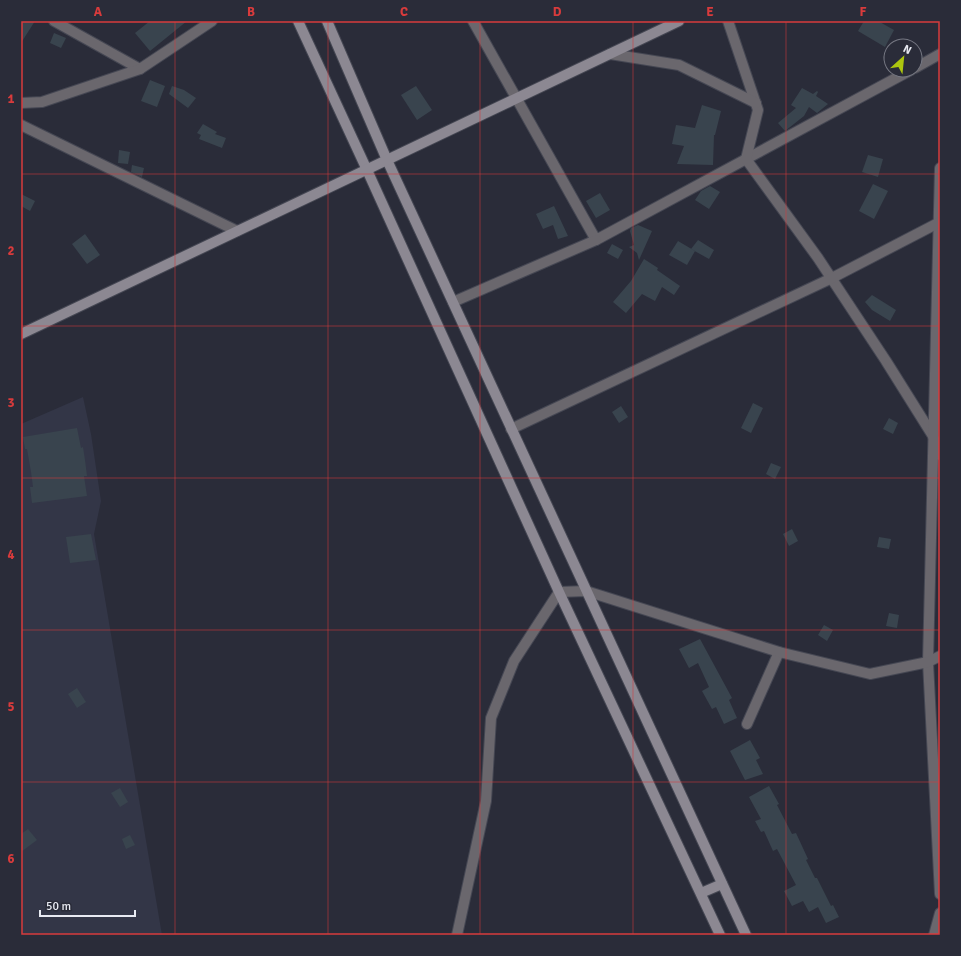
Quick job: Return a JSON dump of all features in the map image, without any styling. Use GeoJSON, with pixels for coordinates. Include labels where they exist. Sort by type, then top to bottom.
{"type":"FeatureCollection","features":[{"type":"Feature","properties":{"kind":"street"},"geometry":{"type":"LineString","coordinates":[[54,21],[140,69]]}},
{"type":"Feature","properties":{"kind":"street"},"geometry":{"type":"LineString","coordinates":[[21,103],[42,102],[140,69],[212,21]]}},
{"type":"Feature","properties":{"kind":"street"},"geometry":{"type":"LineString","coordinates":[[298,21],[558,592],[720,935]]}},
{"type":"Feature","properties":{"kind":"street"},"geometry":{"type":"LineString","coordinates":[[327,21],[387,160],[746,935]]}},
{"type":"Feature","properties":{"kind":"street"},"geometry":{"type":"LineString","coordinates":[[473,21],[596,240]]}},
{"type":"Feature","properties":{"kind":"street"},"geometry":{"type":"LineString","coordinates":[[728,21],[758,110],[746,159],[832,278],[933,436],[940,455]]}},
{"type":"Feature","properties":{"kind":"street"},"geometry":{"type":"LineString","coordinates":[[21,334],[517,99],[672,22]]}},
{"type":"Feature","properties":{"kind":"street"},"geometry":{"type":"LineString","coordinates":[[610,54],[679,65],[756,102]]}},
{"type":"Feature","properties":{"kind":"street"},"geometry":{"type":"LineString","coordinates":[[923,64],[940,54]]}},
{"type":"Feature","properties":{"kind":"street"},"geometry":{"type":"LineString","coordinates":[[453,302],[596,240],[896,78]]}},
{"type":"Feature","properties":{"kind":"street"},"geometry":{"type":"LineString","coordinates":[[21,125],[237,231]]}},
{"type":"Feature","properties":{"kind":"street"},"geometry":{"type":"LineString","coordinates":[[940,168],[938,368],[933,436],[928,662],[940,894]]}},
{"type":"Feature","properties":{"kind":"street"},"geometry":{"type":"LineString","coordinates":[[511,429],[832,278],[939,222]]}},
{"type":"Feature","properties":{"kind":"street"},"geometry":{"type":"LineString","coordinates":[[558,592],[586,591],[779,652],[870,674],[928,662],[940,656]]}},
{"type":"Feature","properties":{"kind":"street"},"geometry":{"type":"LineString","coordinates":[[456,935],[486,801],[491,718],[514,662],[558,592]]}},
{"type":"Feature","properties":{"kind":"street"},"geometry":{"type":"LineString","coordinates":[[747,724],[779,652]]}},
{"type":"Feature","properties":{"kind":"street"},"geometry":{"type":"LineString","coordinates":[[701,893],[722,884]]}},
{"type":"Feature","properties":{"kind":"street"},"geometry":{"type":"LineString","coordinates":[[934,935],[940,913]]}},
{"type":"Feature","properties":{"kind":"shaded area"},"geometry":{"type":"Polygon","coordinates":[[[83,397],[91,434],[101,501],[94,534],[162,935],[21,935],[21,424],[83,397]]]}},
{"type":"Feature","properties":{"kind":"building"},"geometry":{"type":"Polygon","coordinates":[[[21,21],[35,21],[21,43],[21,21]]]}},
{"type":"Feature","properties":{"kind":"building"},"geometry":{"type":"Polygon","coordinates":[[[150,21],[187,21],[150,51],[135,33],[150,21]]]}},
{"type":"Feature","properties":{"kind":"building"},"geometry":{"type":"Polygon","coordinates":[[[864,21],[878,21],[894,30],[890,38],[883,38],[883,46],[858,31],[864,21]]]}},
{"type":"Feature","properties":{"kind":"building"},"geometry":{"type":"Polygon","coordinates":[[[54,33],[66,38],[61,48],[50,43],[54,33]]]}},
{"type":"Feature","properties":{"kind":"building"},"geometry":{"type":"Polygon","coordinates":[[[150,80],[165,86],[157,107],[141,101],[150,80]]]}},
{"type":"Feature","properties":{"kind":"building"},"geometry":{"type":"Polygon","coordinates":[[[172,86],[184,90],[196,98],[188,108],[169,94],[172,86]]]}},
{"type":"Feature","properties":{"kind":"building"},"geometry":{"type":"Polygon","coordinates":[[[416,86],[432,110],[417,120],[401,95],[416,86]]]}},
{"type":"Feature","properties":{"kind":"building"},"geometry":{"type":"Polygon","coordinates":[[[802,88],[813,94],[817,91],[816,96],[828,104],[817,113],[809,107],[804,116],[785,131],[778,123],[796,108],[791,105],[802,88]]]}},
{"type":"Feature","properties":{"kind":"building"},"geometry":{"type":"Polygon","coordinates":[[[702,105],[721,111],[714,135],[713,165],[677,164],[684,146],[672,144],[676,125],[695,128],[702,105]]]}},
{"type":"Feature","properties":{"kind":"building"},"geometry":{"type":"Polygon","coordinates":[[[203,124],[217,132],[215,134],[226,138],[222,148],[199,139],[201,135],[197,133],[203,124]]]}},
{"type":"Feature","properties":{"kind":"building"},"geometry":{"type":"Polygon","coordinates":[[[119,150],[130,152],[128,164],[118,163],[119,150]]]}},
{"type":"Feature","properties":{"kind":"building"},"geometry":{"type":"Polygon","coordinates":[[[868,155],[883,159],[878,177],[862,172],[868,155]]]}},
{"type":"Feature","properties":{"kind":"building"},"geometry":{"type":"Polygon","coordinates":[[[132,165],[144,168],[142,177],[131,172],[132,165]]]}},
{"type":"Feature","properties":{"kind":"building"},"geometry":{"type":"Polygon","coordinates":[[[873,184],[888,191],[874,219],[859,211],[873,184]]]}},
{"type":"Feature","properties":{"kind":"building"},"geometry":{"type":"Polygon","coordinates":[[[710,186],[720,192],[709,209],[695,200],[701,191],[710,186]]]}},
{"type":"Feature","properties":{"kind":"building"},"geometry":{"type":"Polygon","coordinates":[[[600,193],[610,210],[596,218],[586,201],[600,193]]]}},
{"type":"Feature","properties":{"kind":"building"},"geometry":{"type":"Polygon","coordinates":[[[21,194],[35,201],[30,211],[21,206],[21,194]]]}},
{"type":"Feature","properties":{"kind":"building"},"geometry":{"type":"Polygon","coordinates":[[[554,206],[568,236],[558,239],[553,225],[543,229],[536,214],[554,206]]]}},
{"type":"Feature","properties":{"kind":"building"},"geometry":{"type":"Polygon","coordinates":[[[638,225],[652,231],[639,260],[637,253],[629,247],[634,245],[630,231],[631,228],[638,225]]]}},
{"type":"Feature","properties":{"kind":"building"},"geometry":{"type":"Polygon","coordinates":[[[85,234],[100,255],[87,264],[72,244],[85,234]]]}},
{"type":"Feature","properties":{"kind":"building"},"geometry":{"type":"Polygon","coordinates":[[[698,240],[714,250],[709,259],[691,249],[698,240]]]}},
{"type":"Feature","properties":{"kind":"building"},"geometry":{"type":"Polygon","coordinates":[[[678,241],[695,251],[687,265],[669,255],[678,241]]]}},
{"type":"Feature","properties":{"kind":"building"},"geometry":{"type":"Polygon","coordinates":[[[612,244],[623,250],[618,259],[607,253],[612,244]]]}},
{"type":"Feature","properties":{"kind":"building"},"geometry":{"type":"Polygon","coordinates":[[[644,259],[658,268],[657,270],[680,286],[674,295],[662,287],[655,301],[642,294],[626,313],[613,302],[631,281],[644,259]]]}},
{"type":"Feature","properties":{"kind":"building"},"geometry":{"type":"Polygon","coordinates":[[[872,295],[896,310],[890,321],[872,310],[865,302],[872,295]]]}},
{"type":"Feature","properties":{"kind":"building"},"geometry":{"type":"Polygon","coordinates":[[[753,403],[763,408],[751,433],[741,428],[753,403]]]}},
{"type":"Feature","properties":{"kind":"building"},"geometry":{"type":"Polygon","coordinates":[[[621,406],[628,417],[619,423],[612,412],[621,406]]]}},
{"type":"Feature","properties":{"kind":"building"},"geometry":{"type":"Polygon","coordinates":[[[889,418],[898,423],[893,434],[883,429],[889,418]]]}},
{"type":"Feature","properties":{"kind":"building"},"geometry":{"type":"Polygon","coordinates":[[[77,428],[81,448],[83,447],[85,460],[87,476],[84,476],[87,496],[32,503],[30,487],[33,487],[31,472],[27,449],[25,449],[23,437],[77,428]]]}},
{"type":"Feature","properties":{"kind":"building"},"geometry":{"type":"Polygon","coordinates":[[[771,463],[781,467],[775,479],[766,474],[771,463]]]}},
{"type":"Feature","properties":{"kind":"building"},"geometry":{"type":"Polygon","coordinates":[[[792,529],[798,541],[789,546],[783,534],[792,529]]]}},
{"type":"Feature","properties":{"kind":"building"},"geometry":{"type":"Polygon","coordinates":[[[91,534],[96,560],[70,563],[66,537],[91,534]]]}},
{"type":"Feature","properties":{"kind":"building"},"geometry":{"type":"Polygon","coordinates":[[[879,537],[891,539],[889,549],[877,547],[879,537]]]}},
{"type":"Feature","properties":{"kind":"building"},"geometry":{"type":"Polygon","coordinates":[[[889,613],[899,615],[897,628],[886,626],[889,613]]]}},
{"type":"Feature","properties":{"kind":"building"},"geometry":{"type":"Polygon","coordinates":[[[824,625],[833,630],[827,641],[818,635],[824,625]]]}},
{"type":"Feature","properties":{"kind":"building"},"geometry":{"type":"Polygon","coordinates":[[[700,639],[732,698],[729,700],[737,718],[724,724],[716,707],[712,709],[702,691],[709,687],[698,663],[689,668],[679,649],[700,639]]]}},
{"type":"Feature","properties":{"kind":"building"},"geometry":{"type":"Polygon","coordinates":[[[77,688],[86,702],[77,708],[68,694],[77,688]]]}},
{"type":"Feature","properties":{"kind":"building"},"geometry":{"type":"Polygon","coordinates":[[[750,740],[760,758],[756,760],[763,774],[745,780],[730,751],[750,740]]]}},
{"type":"Feature","properties":{"kind":"building"},"geometry":{"type":"Polygon","coordinates":[[[769,786],[779,804],[777,805],[792,834],[796,833],[808,859],[806,860],[815,878],[817,878],[831,906],[833,905],[839,917],[826,923],[818,907],[809,912],[803,901],[792,906],[784,891],[796,885],[777,849],[773,851],[764,831],[761,832],[755,821],[761,819],[749,797],[769,786]]]}},
{"type":"Feature","properties":{"kind":"building"},"geometry":{"type":"Polygon","coordinates":[[[120,788],[128,802],[120,807],[111,793],[120,788]]]}},
{"type":"Feature","properties":{"kind":"building"},"geometry":{"type":"Polygon","coordinates":[[[28,829],[37,840],[21,852],[21,834],[28,829]]]}},
{"type":"Feature","properties":{"kind":"building"},"geometry":{"type":"Polygon","coordinates":[[[130,835],[135,845],[126,849],[122,839],[130,835]]]}}]}
